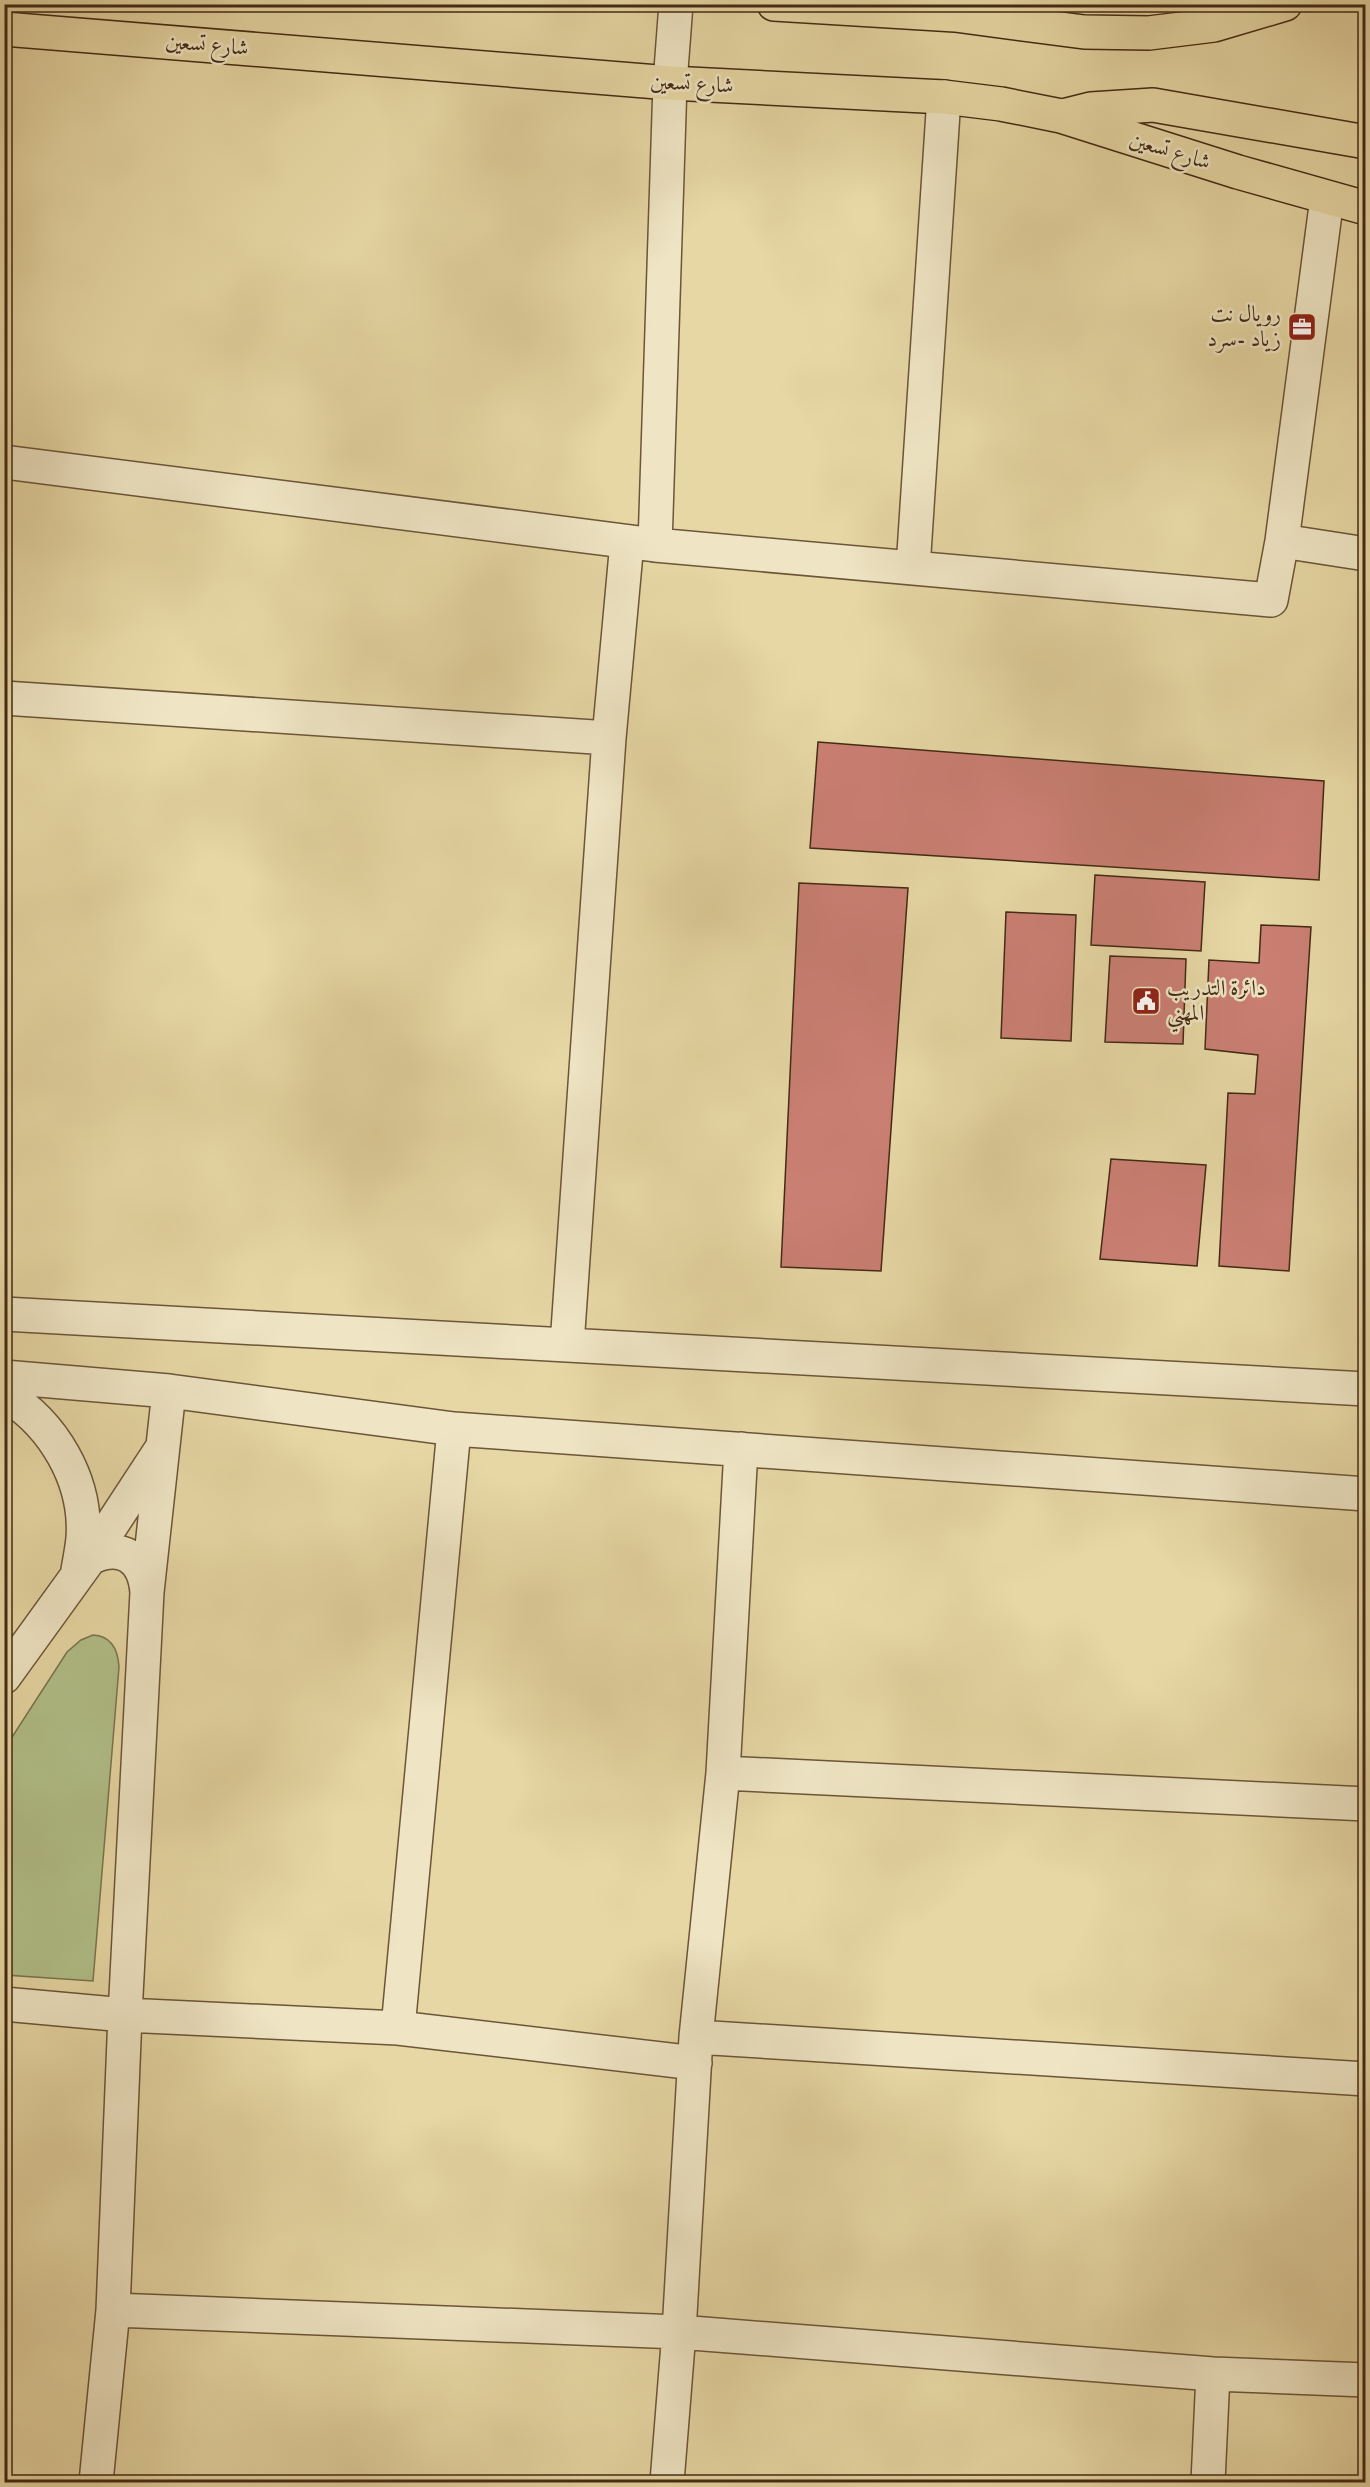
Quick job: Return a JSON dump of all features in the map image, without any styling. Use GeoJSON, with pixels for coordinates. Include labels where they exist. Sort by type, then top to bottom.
{"type":"FeatureCollection","features":[{"type":"Feature","properties":{"kind":"main road"},"geometry":{"type":"LineString","coordinates":[[774,4],[955,15],[1084,32],[1149,33],[1214,25],[1285,4]]}},
{"type":"Feature","properties":{"kind":"main road"},"geometry":{"type":"LineString","coordinates":[[955,15],[1001,4]]}},
{"type":"Feature","properties":{"kind":"main road","name":"شارع تسعين"},"geometry":{"type":"LineString","coordinates":[[4,29],[670,83],[944,98],[1001,104],[1061,116],[1149,145],[1365,208]]}},
{"type":"Feature","properties":{"kind":"main road"},"geometry":{"type":"LineString","coordinates":[[1061,116],[1091,109],[1153,105],[1365,142]]}},
{"type":"Feature","properties":{"kind":"street"},"geometry":{"type":"LineString","coordinates":[[567,1345],[609,738],[641,544],[676,4]]}},
{"type":"Feature","properties":{"kind":"street"},"geometry":{"type":"LineString","coordinates":[[913,568],[944,98]]}},
{"type":"Feature","properties":{"kind":"street"},"geometry":{"type":"LineString","coordinates":[[4,462],[641,544],[1271,600],[1282,541],[1327,198]]}},
{"type":"Feature","properties":{"kind":"street"},"geometry":{"type":"LineString","coordinates":[[1282,541],[1365,554]]}},
{"type":"Feature","properties":{"kind":"street"},"geometry":{"type":"LineString","coordinates":[[4,698],[609,738]]}},
{"type":"Feature","properties":{"kind":"street"},"geometry":{"type":"LineString","coordinates":[[4,1314],[1365,1389]]}},
{"type":"Feature","properties":{"kind":"street"},"geometry":{"type":"LineString","coordinates":[[4,1377],[169,1390],[453,1429],[1365,1494]]}},
{"type":"Feature","properties":{"kind":"street"},"geometry":{"type":"LineString","coordinates":[[96,2482],[113,2310],[125,2015],[147,1592],[169,1390]]}},
{"type":"Feature","properties":{"kind":"street"},"geometry":{"type":"LineString","coordinates":[[4,1394],[21,1404],[48,1430],[68,1462],[80,1498],[84,1566]]}},
{"type":"Feature","properties":{"kind":"street"},"geometry":{"type":"LineString","coordinates":[[398,2028],[453,1429]]}},
{"type":"Feature","properties":{"kind":"street"},"geometry":{"type":"LineString","coordinates":[[4,1677],[84,1566],[164,1445]]}},
{"type":"Feature","properties":{"kind":"street"},"geometry":{"type":"LineString","coordinates":[[667,2482],[679,2332],[695,2050],[723,1773],[741,1449]]}},
{"type":"Feature","properties":{"kind":"street"},"geometry":{"type":"LineString","coordinates":[[84,1566],[110,1551],[130,1556],[140,1566],[146,1578],[147,1592]]}},
{"type":"Feature","properties":{"kind":"street"},"geometry":{"type":"LineString","coordinates":[[723,1773],[1365,1804]]}},
{"type":"Feature","properties":{"kind":"street"},"geometry":{"type":"LineString","coordinates":[[4,2004],[125,2015],[398,2028],[695,2050],[1365,2079]]}},
{"type":"Feature","properties":{"kind":"street"},"geometry":{"type":"LineString","coordinates":[[113,2310],[679,2332],[1213,2374],[1365,2380]]}},
{"type":"Feature","properties":{"kind":"street"},"geometry":{"type":"LineString","coordinates":[[1208,2482],[1213,2374]]}},
{"type":"Feature","properties":{"kind":"green space"},"geometry":{"type":"Polygon","coordinates":[[[93,1635],[105,1638],[113,1645],[119,1667],[93,1981],[5,1975],[5,1748],[67,1652],[81,1640],[93,1635]]]}},
{"type":"Feature","properties":{"kind":"building"},"geometry":{"type":"Polygon","coordinates":[[[818,742],[1324,781],[1319,880],[810,848],[818,742]]]}},
{"type":"Feature","properties":{"kind":"building"},"geometry":{"type":"Polygon","coordinates":[[[1095,875],[1205,882],[1201,951],[1091,945],[1095,875]]]}},
{"type":"Feature","properties":{"kind":"building"},"geometry":{"type":"Polygon","coordinates":[[[799,883],[908,888],[881,1271],[781,1267],[799,883]]]}},
{"type":"Feature","properties":{"kind":"building"},"geometry":{"type":"Polygon","coordinates":[[[1006,912],[1076,915],[1071,1041],[1001,1038],[1006,912]]]}},
{"type":"Feature","properties":{"kind":"building"},"geometry":{"type":"Polygon","coordinates":[[[1261,925],[1311,927],[1289,1271],[1219,1266],[1228,1093],[1255,1094],[1258,1055],[1205,1049],[1209,960],[1259,963],[1261,925]]]}},
{"type":"Feature","properties":{"kind":"building","name":"دائرة التدريب المهني"},"geometry":{"type":"Polygon","coordinates":[[[1110,956],[1186,959],[1183,1044],[1105,1042],[1110,956]]]}},
{"type":"Feature","properties":{"kind":"building"},"geometry":{"type":"Polygon","coordinates":[[[1111,1159],[1206,1165],[1197,1266],[1100,1259],[1111,1159]]]}},
{"type":"Feature","properties":{"kind":"place","name":"رويال نت زياد -سرد"},"geometry":{"type":"Point","coordinates":[1302,327]}},
{"type":"Feature","properties":{"kind":"place","name":"دائرة التدريب المهني"},"geometry":{"type":"Point","coordinates":[1146,1001]}}]}
